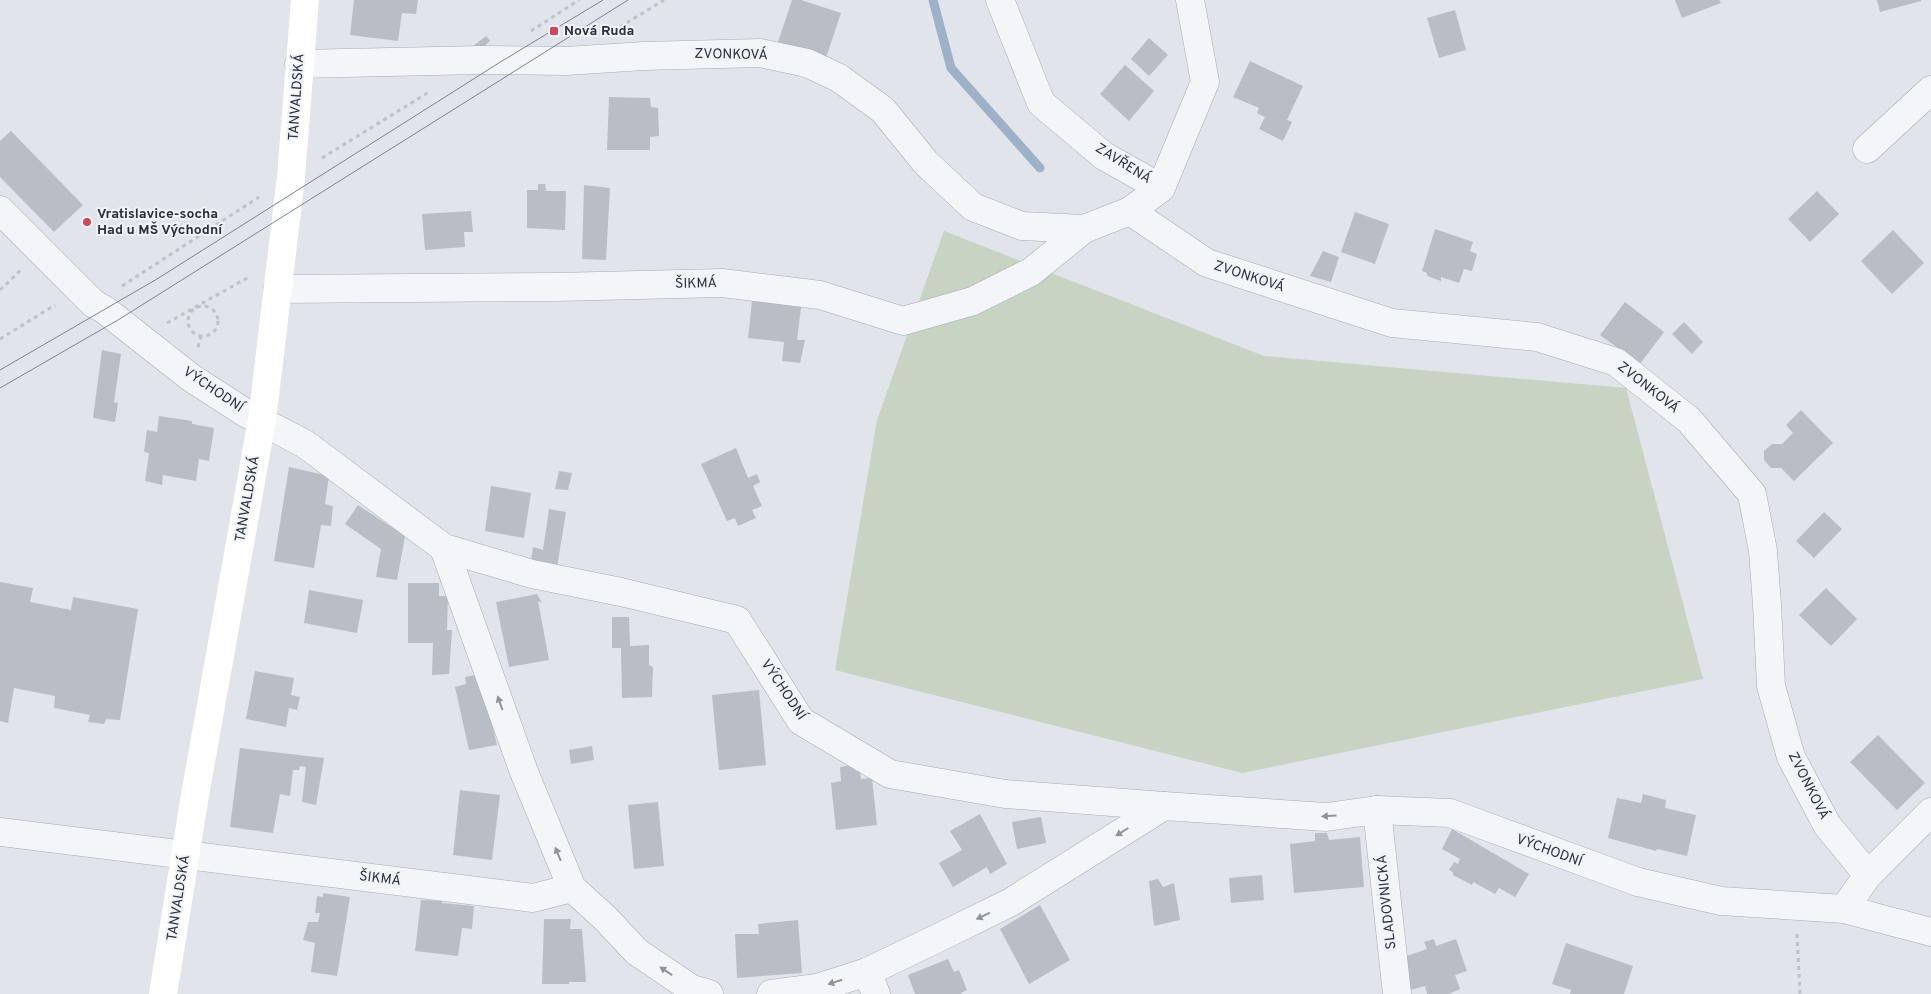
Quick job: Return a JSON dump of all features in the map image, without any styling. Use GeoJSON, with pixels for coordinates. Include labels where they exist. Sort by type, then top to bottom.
{"type":"FeatureCollection","features":[{"type":"Feature","properties":{"kind":"main road","name":"TANVALDSKÁ"},"geometry":{"type":"LineString","coordinates":[[163,994],[262,420],[291,177],[299,64],[306,0]]}},
{"type":"Feature","properties":{"kind":"street","name":"ZAVŘENÁ"},"geometry":{"type":"LineString","coordinates":[[1000,0],[1041,103],[1104,156],[1161,188],[1205,82],[1190,0]]}},
{"type":"Feature","properties":{"kind":"street","name":"ZVONKOVÁ"},"geometry":{"type":"LineString","coordinates":[[299,64],[480,60],[557,61],[644,56],[760,53],[807,63],[839,78],[883,110],[926,163],[973,207],[1022,226],[1084,229],[1130,211],[1161,188]]}},
{"type":"Feature","properties":{"kind":"street"},"geometry":{"type":"LineString","coordinates":[[1868,149],[1931,90]]}},
{"type":"Feature","properties":{"kind":"street","name":"VÝCHODNÍ"},"geometry":{"type":"LineString","coordinates":[[0,210],[86,297],[190,377],[244,412],[305,444],[444,548],[532,574],[621,592],[737,620],[801,721],[890,774],[1005,794],[1164,806],[1326,816],[1377,810],[1450,814],[1638,882],[1721,901],[1844,909],[1931,932]]}},
{"type":"Feature","properties":{"kind":"street","name":"ZVONKOVÁ"},"geometry":{"type":"LineString","coordinates":[[1130,211],[1207,263],[1392,323],[1537,337],[1616,362],[1689,420],[1752,494],[1763,551],[1768,605],[1771,686],[1792,757],[1827,825],[1868,875]]}},
{"type":"Feature","properties":{"kind":"street","name":"ŠIKMÁ"},"geometry":{"type":"LineString","coordinates":[[278,289],[722,284],[820,295],[903,321],[973,301],[1031,272],[1084,229]]}},
{"type":"Feature","properties":{"kind":"street"},"geometry":{"type":"LineString","coordinates":[[444,548],[524,772],[572,888],[605,918],[637,952],[692,989],[709,994]]}},
{"type":"Feature","properties":{"kind":"street"},"geometry":{"type":"LineString","coordinates":[[772,994],[872,983],[1011,902],[1164,806]]}},
{"type":"Feature","properties":{"kind":"street","name":"SLADOVNICKÁ"},"geometry":{"type":"LineString","coordinates":[[1377,810],[1397,994]]}},
{"type":"Feature","properties":{"kind":"street"},"geometry":{"type":"LineString","coordinates":[[1844,909],[1868,875],[1931,812]]}},
{"type":"Feature","properties":{"kind":"street","name":"ŠIKMÁ"},"geometry":{"type":"LineString","coordinates":[[0,832],[532,898],[572,888]]}},
{"type":"Feature","properties":{"kind":"path"},"geometry":{"type":"LineString","coordinates":[[524,35],[579,0]]}},
{"type":"Feature","properties":{"kind":"path"},"geometry":{"type":"LineString","coordinates":[[0,338],[86,297],[291,177],[431,90]]}},
{"type":"Feature","properties":{"kind":"path"},"geometry":{"type":"LineString","coordinates":[[140,338],[256,274]]}},
{"type":"Feature","properties":{"kind":"path"},"geometry":{"type":"LineString","coordinates":[[206,306],[215,312],[218,323],[212,332],[201,336],[192,331],[188,321],[191,311],[195,308],[206,306]]}},
{"type":"Feature","properties":{"kind":"path"},"geometry":{"type":"LineString","coordinates":[[1795,906],[1800,994]]}},
{"type":"Feature","properties":{"kind":"green space"},"geometry":{"type":"Polygon","coordinates":[[[944,231],[1264,356],[1626,388],[1703,679],[1242,773],[835,670],[877,420],[944,231]]]}},
{"type":"Feature","properties":{"kind":"building"},"geometry":{"type":"Polygon","coordinates":[[[354,0],[418,0],[416,14],[402,13],[398,41],[350,35],[354,0]]]}},
{"type":"Feature","properties":{"kind":"building"},"geometry":{"type":"Polygon","coordinates":[[[792,0],[801,0],[841,13],[826,58],[778,42],[792,0]]]}},
{"type":"Feature","properties":{"kind":"building"},"geometry":{"type":"Polygon","coordinates":[[[1675,0],[1719,0],[1721,3],[1682,18],[1675,0]]]}},
{"type":"Feature","properties":{"kind":"building"},"geometry":{"type":"Polygon","coordinates":[[[1877,0],[1921,0],[1921,1],[1880,12],[1877,0]]]}},
{"type":"Feature","properties":{"kind":"building"},"geometry":{"type":"Polygon","coordinates":[[[1455,10],[1466,50],[1439,58],[1427,18],[1455,10]]]}},
{"type":"Feature","properties":{"kind":"building"},"geometry":{"type":"Polygon","coordinates":[[[486,36],[490,41],[476,53],[472,47],[486,36]]]}},
{"type":"Feature","properties":{"kind":"building"},"geometry":{"type":"Polygon","coordinates":[[[1149,38],[1168,55],[1149,76],[1131,59],[1149,38]]]}},
{"type":"Feature","properties":{"kind":"building"},"geometry":{"type":"Polygon","coordinates":[[[1250,61],[1303,86],[1287,120],[1292,122],[1283,141],[1259,129],[1265,117],[1257,113],[1259,108],[1233,97],[1250,61]]]}},
{"type":"Feature","properties":{"kind":"building"},"geometry":{"type":"Polygon","coordinates":[[[1125,65],[1154,91],[1129,121],[1100,94],[1125,65]]]}},
{"type":"Feature","properties":{"kind":"building"},"geometry":{"type":"Polygon","coordinates":[[[609,97],[650,98],[651,107],[658,108],[659,136],[650,137],[650,150],[607,150],[609,97]]]}},
{"type":"Feature","properties":{"kind":"building"},"geometry":{"type":"Polygon","coordinates":[[[11,131],[83,205],[54,232],[0,177],[0,141],[11,131]]]}},
{"type":"Feature","properties":{"kind":"building"},"geometry":{"type":"Polygon","coordinates":[[[538,184],[545,184],[546,191],[566,191],[565,230],[527,228],[527,190],[538,190],[538,184]]]}},
{"type":"Feature","properties":{"kind":"building"},"geometry":{"type":"Polygon","coordinates":[[[584,185],[610,188],[606,260],[582,259],[584,185]]]}},
{"type":"Feature","properties":{"kind":"building"},"geometry":{"type":"Polygon","coordinates":[[[1817,191],[1839,214],[1810,242],[1788,219],[1817,191]]]}},
{"type":"Feature","properties":{"kind":"building"},"geometry":{"type":"Polygon","coordinates":[[[471,211],[473,232],[464,232],[465,247],[425,250],[422,214],[471,211]]]}},
{"type":"Feature","properties":{"kind":"building"},"geometry":{"type":"Polygon","coordinates":[[[1355,212],[1389,224],[1375,264],[1341,252],[1355,212]]]}},
{"type":"Feature","properties":{"kind":"building"},"geometry":{"type":"Polygon","coordinates":[[[1435,229],[1473,242],[1470,251],[1477,254],[1472,271],[1464,269],[1459,283],[1441,277],[1441,281],[1427,276],[1427,273],[1422,271],[1435,229]]]}},
{"type":"Feature","properties":{"kind":"building"},"geometry":{"type":"Polygon","coordinates":[[[1893,230],[1924,263],[1892,294],[1861,261],[1893,230]]]}},
{"type":"Feature","properties":{"kind":"building"},"geometry":{"type":"Polygon","coordinates":[[[1323,251],[1339,257],[1331,282],[1310,276],[1323,251]]]}},
{"type":"Feature","properties":{"kind":"building"},"geometry":{"type":"Polygon","coordinates":[[[771,296],[802,300],[797,340],[805,340],[800,363],[782,361],[784,342],[748,338],[752,301],[770,303],[771,296]]]}},
{"type":"Feature","properties":{"kind":"building"},"geometry":{"type":"Polygon","coordinates":[[[1625,302],[1664,332],[1640,364],[1600,335],[1625,302]]]}},
{"type":"Feature","properties":{"kind":"building"},"geometry":{"type":"Polygon","coordinates":[[[1684,322],[1703,342],[1692,354],[1672,334],[1684,322]]]}},
{"type":"Feature","properties":{"kind":"building"},"geometry":{"type":"Polygon","coordinates":[[[102,350],[121,354],[114,402],[118,403],[115,422],[93,418],[102,350]]]}},
{"type":"Feature","properties":{"kind":"building"},"geometry":{"type":"Polygon","coordinates":[[[1801,410],[1833,443],[1794,481],[1781,468],[1771,468],[1764,460],[1764,451],[1772,444],[1782,444],[1793,433],[1786,425],[1801,410]]]}},
{"type":"Feature","properties":{"kind":"building"},"geometry":{"type":"Polygon","coordinates":[[[159,416],[192,421],[192,424],[214,428],[209,461],[199,459],[196,481],[163,475],[162,485],[145,481],[149,453],[144,452],[147,430],[157,432],[159,416]]]}},
{"type":"Feature","properties":{"kind":"building"},"geometry":{"type":"Polygon","coordinates":[[[736,448],[748,478],[757,474],[760,482],[753,486],[762,506],[752,510],[756,518],[738,526],[735,518],[727,521],[701,464],[736,448]]]}},
{"type":"Feature","properties":{"kind":"building"},"geometry":{"type":"Polygon","coordinates":[[[289,467],[329,476],[325,504],[333,506],[331,526],[321,525],[314,568],[274,561],[289,467]]]}},
{"type":"Feature","properties":{"kind":"building"},"geometry":{"type":"Polygon","coordinates":[[[559,471],[572,473],[568,490],[555,489],[559,471]]]}},
{"type":"Feature","properties":{"kind":"building"},"geometry":{"type":"Polygon","coordinates":[[[491,486],[531,493],[524,538],[485,531],[491,486]]]}},
{"type":"Feature","properties":{"kind":"building"},"geometry":{"type":"Polygon","coordinates":[[[358,505],[405,536],[397,580],[376,577],[381,549],[345,524],[358,505]]]}},
{"type":"Feature","properties":{"kind":"building"},"geometry":{"type":"Polygon","coordinates":[[[549,509],[566,512],[556,574],[530,568],[533,547],[543,550],[549,509]]]}},
{"type":"Feature","properties":{"kind":"building"},"geometry":{"type":"Polygon","coordinates":[[[1824,512],[1842,529],[1814,558],[1796,541],[1824,512]]]}},
{"type":"Feature","properties":{"kind":"building"},"geometry":{"type":"Polygon","coordinates":[[[0,582],[33,588],[30,602],[71,610],[73,597],[138,609],[120,720],[106,719],[104,724],[88,722],[90,715],[54,708],[55,696],[14,688],[8,723],[0,721],[0,582]]]}},
{"type":"Feature","properties":{"kind":"building"},"geometry":{"type":"Polygon","coordinates":[[[408,583],[439,583],[439,596],[448,596],[447,630],[452,630],[449,674],[432,675],[433,643],[408,643],[408,583]]]}},
{"type":"Feature","properties":{"kind":"building"},"geometry":{"type":"Polygon","coordinates":[[[1826,588],[1857,619],[1831,646],[1799,615],[1826,588]]]}},
{"type":"Feature","properties":{"kind":"building"},"geometry":{"type":"Polygon","coordinates":[[[309,590],[363,600],[357,633],[304,623],[309,590]]]}},
{"type":"Feature","properties":{"kind":"building"},"geometry":{"type":"Polygon","coordinates":[[[537,594],[542,603],[538,601],[549,660],[509,667],[496,602],[537,594]]]}},
{"type":"Feature","properties":{"kind":"building"},"geometry":{"type":"Polygon","coordinates":[[[612,617],[629,617],[630,646],[649,645],[649,665],[653,667],[652,697],[622,698],[621,648],[612,648],[612,617]]]}},
{"type":"Feature","properties":{"kind":"building"},"geometry":{"type":"Polygon","coordinates":[[[255,671],[294,678],[291,695],[300,697],[297,710],[289,708],[286,727],[246,719],[255,671]]]}},
{"type":"Feature","properties":{"kind":"building"},"geometry":{"type":"Polygon","coordinates":[[[480,674],[497,745],[469,750],[455,687],[466,684],[465,677],[480,674]]]}},
{"type":"Feature","properties":{"kind":"building"},"geometry":{"type":"Polygon","coordinates":[[[759,690],[766,765],[719,770],[712,695],[759,690]]]}},
{"type":"Feature","properties":{"kind":"building"},"geometry":{"type":"Polygon","coordinates":[[[1878,735],[1925,783],[1897,810],[1850,762],[1878,735]]]}},
{"type":"Feature","properties":{"kind":"building"},"geometry":{"type":"Polygon","coordinates":[[[592,746],[594,760],[571,764],[569,750],[592,746]]]}},
{"type":"Feature","properties":{"kind":"building"},"geometry":{"type":"Polygon","coordinates":[[[240,748],[324,758],[316,805],[302,802],[306,767],[300,766],[299,770],[293,770],[290,796],[280,794],[273,833],[230,827],[240,748]]]}},
{"type":"Feature","properties":{"kind":"building"},"geometry":{"type":"Polygon","coordinates":[[[859,764],[861,779],[872,778],[877,825],[836,830],[831,783],[841,781],[840,767],[859,764]]]}},
{"type":"Feature","properties":{"kind":"building"},"geometry":{"type":"Polygon","coordinates":[[[460,790],[500,795],[492,860],[453,855],[460,790]]]}},
{"type":"Feature","properties":{"kind":"building"},"geometry":{"type":"Polygon","coordinates":[[[1643,794],[1666,800],[1665,808],[1696,815],[1687,856],[1657,849],[1656,851],[1608,838],[1617,798],[1641,803],[1643,794]]]}},
{"type":"Feature","properties":{"kind":"building"},"geometry":{"type":"Polygon","coordinates":[[[658,802],[664,866],[634,869],[628,805],[658,802]]]}},
{"type":"Feature","properties":{"kind":"building"},"geometry":{"type":"Polygon","coordinates":[[[980,814],[1007,864],[990,874],[987,867],[953,887],[939,863],[962,850],[950,831],[980,814]]]}},
{"type":"Feature","properties":{"kind":"building"},"geometry":{"type":"Polygon","coordinates":[[[1041,817],[1046,843],[1017,849],[1012,822],[1041,817]]]}},
{"type":"Feature","properties":{"kind":"building"},"geometry":{"type":"Polygon","coordinates":[[[1452,829],[1529,874],[1515,897],[1499,888],[1495,894],[1473,882],[1472,885],[1453,875],[1453,872],[1449,870],[1454,862],[1458,864],[1460,859],[1442,849],[1452,829]]]}},
{"type":"Feature","properties":{"kind":"building"},"geometry":{"type":"Polygon","coordinates":[[[1315,833],[1327,833],[1329,840],[1360,837],[1364,887],[1294,893],[1290,844],[1315,841],[1315,833]]]}},
{"type":"Feature","properties":{"kind":"building"},"geometry":{"type":"Polygon","coordinates":[[[1262,875],[1264,900],[1231,903],[1229,878],[1262,875]]]}},
{"type":"Feature","properties":{"kind":"building"},"geometry":{"type":"Polygon","coordinates":[[[1158,879],[1163,887],[1174,883],[1180,920],[1154,926],[1149,881],[1158,879]]]}},
{"type":"Feature","properties":{"kind":"building"},"geometry":{"type":"Polygon","coordinates":[[[323,893],[350,897],[337,976],[311,972],[315,943],[303,940],[308,922],[318,922],[320,913],[315,913],[317,896],[323,897],[323,893]]]}},
{"type":"Feature","properties":{"kind":"building"},"geometry":{"type":"Polygon","coordinates":[[[421,900],[474,906],[472,929],[462,928],[458,956],[415,951],[421,900]]]}},
{"type":"Feature","properties":{"kind":"building"},"geometry":{"type":"Polygon","coordinates":[[[1040,905],[1070,960],[1029,984],[1000,929],[1040,905]]]}},
{"type":"Feature","properties":{"kind":"building"},"geometry":{"type":"Polygon","coordinates":[[[544,919],[571,919],[570,929],[582,929],[586,982],[542,984],[544,919]]]}},
{"type":"Feature","properties":{"kind":"building"},"geometry":{"type":"Polygon","coordinates":[[[798,920],[802,973],[737,978],[735,934],[759,934],[758,924],[798,920]]]}},
{"type":"Feature","properties":{"kind":"building"},"geometry":{"type":"Polygon","coordinates":[[[1434,939],[1436,946],[1456,939],[1467,971],[1455,975],[1460,989],[1449,994],[1427,994],[1425,986],[1410,990],[1398,959],[1427,949],[1424,942],[1434,939]]]}},
{"type":"Feature","properties":{"kind":"building"},"geometry":{"type":"Polygon","coordinates":[[[1566,943],[1633,966],[1624,994],[1570,994],[1571,990],[1552,984],[1566,943]]]}},
{"type":"Feature","properties":{"kind":"building"},"geometry":{"type":"Polygon","coordinates":[[[948,959],[954,972],[959,970],[967,990],[962,994],[915,994],[908,975],[948,959]]]}},
{"type":"Feature","properties":{"kind":"waterway"},"geometry":{"type":"LineString","coordinates":[[933,0],[951,68],[1040,168]]}},
{"type":"Feature","properties":{"kind":"tram line"},"geometry":{"type":"LineString","coordinates":[[0,370],[157,279],[502,61],[603,0]]}},
{"type":"Feature","properties":{"kind":"tram line"},"geometry":{"type":"LineString","coordinates":[[0,388],[118,320],[628,0]]}},
{"type":"Feature","properties":{"kind":"place","name":"Nová Ruda"},"geometry":{"type":"Point","coordinates":[554,31]}},
{"type":"Feature","properties":{"kind":"place","name":"Vratislavice-socha Had u MŠ Východní"},"geometry":{"type":"Point","coordinates":[87,222]}}]}
